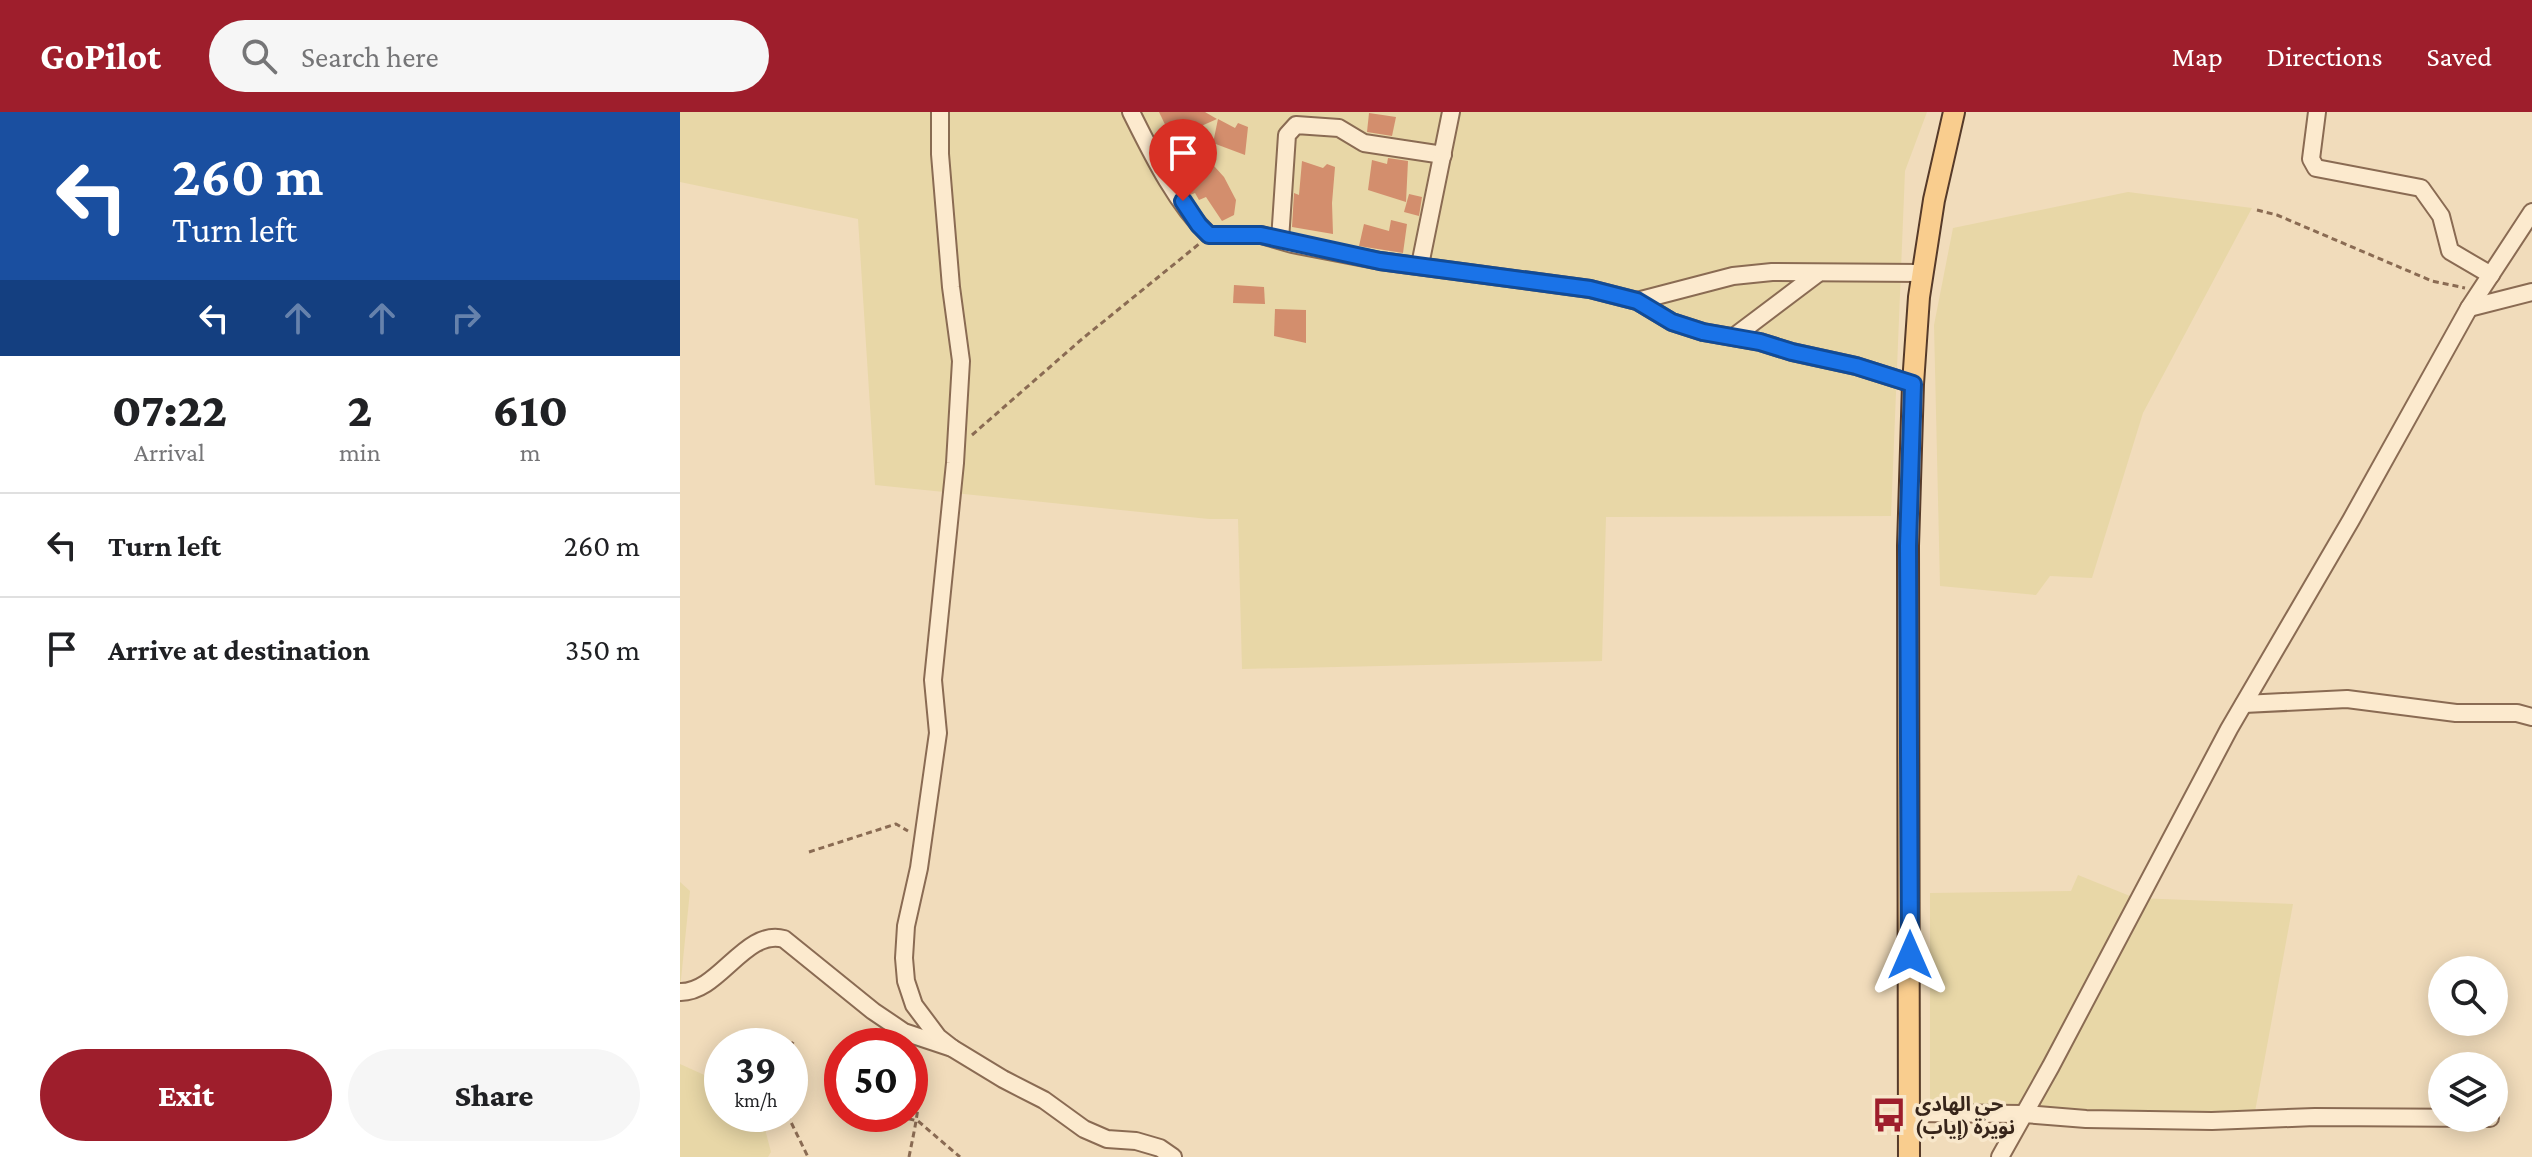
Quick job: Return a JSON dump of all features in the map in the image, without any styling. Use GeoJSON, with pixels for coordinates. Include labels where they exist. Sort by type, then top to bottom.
{"type":"FeatureCollection","features":[{"type":"Feature","properties":{"kind":"main road"},"geometry":{"type":"LineString","coordinates":[[1909,1157],[1908,546],[1913,384],[1922,273],[1934,200],[1954,112]]}},
{"type":"Feature","properties":{"kind":"street"},"geometry":{"type":"LineString","coordinates":[[940,112],[940,154],[951,287],[961,361],[933,680],[938,733],[922,850],[906,926],[906,981],[914,1005],[938,1037],[952,1048],[1044,1100],[1084,1129],[1107,1139],[1136,1141],[1160,1148],[1173,1157]]}},
{"type":"Feature","properties":{"kind":"street"},"geometry":{"type":"LineString","coordinates":[[1131,112],[1167,177],[1209,235],[1261,235],[1380,261],[1590,289],[1637,301],[1672,322],[1703,332],[1735,336],[1856,366],[1913,384]]}},
{"type":"Feature","properties":{"kind":"street"},"geometry":{"type":"LineString","coordinates":[[1420,265],[1451,112]]}},
{"type":"Feature","properties":{"kind":"street"},"geometry":{"type":"LineString","coordinates":[[2317,112],[2311,159],[2316,168],[2421,188],[2441,216],[2450,251],[2491,275]]}},
{"type":"Feature","properties":{"kind":"street"},"geometry":{"type":"LineString","coordinates":[[1280,240],[1287,135],[1296,125],[1339,128],[1364,143],[1443,155]]}},
{"type":"Feature","properties":{"kind":"street"},"geometry":{"type":"LineString","coordinates":[[2000,1157],[2244,704],[2469,308],[2532,212]]}},
{"type":"Feature","properties":{"kind":"street"},"geometry":{"type":"LineString","coordinates":[[1637,301],[1733,276],[1772,272],[1922,273]]}},
{"type":"Feature","properties":{"kind":"street"},"geometry":{"type":"LineString","coordinates":[[1735,336],[1817,274]]}},
{"type":"Feature","properties":{"kind":"street"},"geometry":{"type":"LineString","coordinates":[[2469,308],[2532,292]]}},
{"type":"Feature","properties":{"kind":"street"},"geometry":{"type":"LineString","coordinates":[[2244,704],[2347,699],[2456,713],[2517,713],[2532,717]]}},
{"type":"Feature","properties":{"kind":"street"},"geometry":{"type":"LineString","coordinates":[[680,992],[701,986],[754,944],[773,936],[799,949],[891,1024],[904,1032],[952,1048]]}},
{"type":"Feature","properties":{"kind":"street"},"geometry":{"type":"LineString","coordinates":[[1909,1113],[2212,1121],[2315,1117],[2428,1118]]}},
{"type":"Feature","properties":{"kind":"path"},"geometry":{"type":"LineString","coordinates":[[2257,210],[2277,215],[2432,281],[2480,291]]}},
{"type":"Feature","properties":{"kind":"path"},"geometry":{"type":"LineString","coordinates":[[955,452],[989,419],[1209,235]]}},
{"type":"Feature","properties":{"kind":"path"},"geometry":{"type":"LineString","coordinates":[[809,852],[896,824],[913,834],[922,850]]}},
{"type":"Feature","properties":{"kind":"path"},"geometry":{"type":"LineString","coordinates":[[928,1130],[960,1157]]}},
{"type":"Feature","properties":{"kind":"path"},"geometry":{"type":"LineString","coordinates":[[796,1132],[808,1157]]}},
{"type":"Feature","properties":{"kind":"path"},"geometry":{"type":"LineString","coordinates":[[909,1157],[915,1132]]}},
{"type":"Feature","properties":{"kind":"shaded area"},"geometry":{"type":"Polygon","coordinates":[[[680,112],[1927,112],[1905,171],[1891,516],[1606,517],[1602,661],[1242,669],[1238,519],[1209,519],[875,485],[858,219],[680,182],[680,112]]]}},
{"type":"Feature","properties":{"kind":"shaded area"},"geometry":{"type":"Polygon","coordinates":[[[2128,192],[2252,208],[2143,413],[2092,578],[2050,576],[2036,595],[1940,586],[1934,325],[1953,228],[2128,192]]]}},
{"type":"Feature","properties":{"kind":"shaded area"},"geometry":{"type":"Polygon","coordinates":[[[2078,875],[2135,898],[2293,904],[2252,1128],[1930,1116],[1930,893],[2071,891],[2078,875]]]}},
{"type":"Feature","properties":{"kind":"shaded area"},"geometry":{"type":"Polygon","coordinates":[[[680,882],[690,891],[680,989],[680,882]]]}},
{"type":"Feature","properties":{"kind":"shaded area"},"geometry":{"type":"Polygon","coordinates":[[[680,1064],[704,1075],[704,1132],[766,1132],[771,1152],[768,1157],[680,1157],[680,1064]]]}},
{"type":"Feature","properties":{"kind":"building"},"geometry":{"type":"Polygon","coordinates":[[[1159,112],[1205,112],[1217,119],[1172,139],[1159,112]]]}},
{"type":"Feature","properties":{"kind":"building"},"geometry":{"type":"Polygon","coordinates":[[[1369,113],[1396,117],[1392,136],[1367,132],[1369,113]]]}},
{"type":"Feature","properties":{"kind":"building"},"geometry":{"type":"Polygon","coordinates":[[[1218,119],[1235,128],[1238,123],[1248,127],[1245,155],[1213,143],[1218,119]]]}},
{"type":"Feature","properties":{"kind":"building"},"geometry":{"type":"Polygon","coordinates":[[[1204,155],[1224,177],[1236,200],[1234,215],[1222,221],[1206,197],[1199,200],[1195,193],[1190,195],[1181,176],[1198,168],[1195,158],[1204,155]]]}},
{"type":"Feature","properties":{"kind":"building"},"geometry":{"type":"Polygon","coordinates":[[[1388,158],[1408,161],[1406,202],[1368,190],[1372,160],[1387,164],[1388,158]]]}},
{"type":"Feature","properties":{"kind":"building"},"geometry":{"type":"Polygon","coordinates":[[[1302,161],[1323,168],[1327,164],[1335,167],[1333,234],[1292,227],[1294,193],[1299,195],[1302,161]]]}},
{"type":"Feature","properties":{"kind":"building"},"geometry":{"type":"Polygon","coordinates":[[[1409,194],[1422,197],[1419,216],[1404,212],[1409,194]]]}},
{"type":"Feature","properties":{"kind":"building"},"geometry":{"type":"Polygon","coordinates":[[[1391,220],[1407,224],[1403,253],[1359,246],[1364,224],[1389,231],[1391,220]]]}},
{"type":"Feature","properties":{"kind":"building"},"geometry":{"type":"Polygon","coordinates":[[[1234,285],[1264,287],[1265,304],[1233,303],[1234,285]]]}},
{"type":"Feature","properties":{"kind":"building"},"geometry":{"type":"Polygon","coordinates":[[[1275,309],[1306,310],[1306,343],[1274,336],[1275,309]]]}},
{"type":"Feature","properties":{"kind":"place","name":"حي الهادي نويرة (إياب)"},"geometry":{"type":"Point","coordinates":[1889,1115]}},
{"type":"Feature","properties":{"kind":"route"},"geometry":{"type":"LineString","coordinates":[[1183,201],[1209,235],[1261,235],[1380,261],[1590,289],[1637,301],[1672,322],[1703,332],[1760,342],[1913,384],[1908,546],[1910,955]]}}]}
